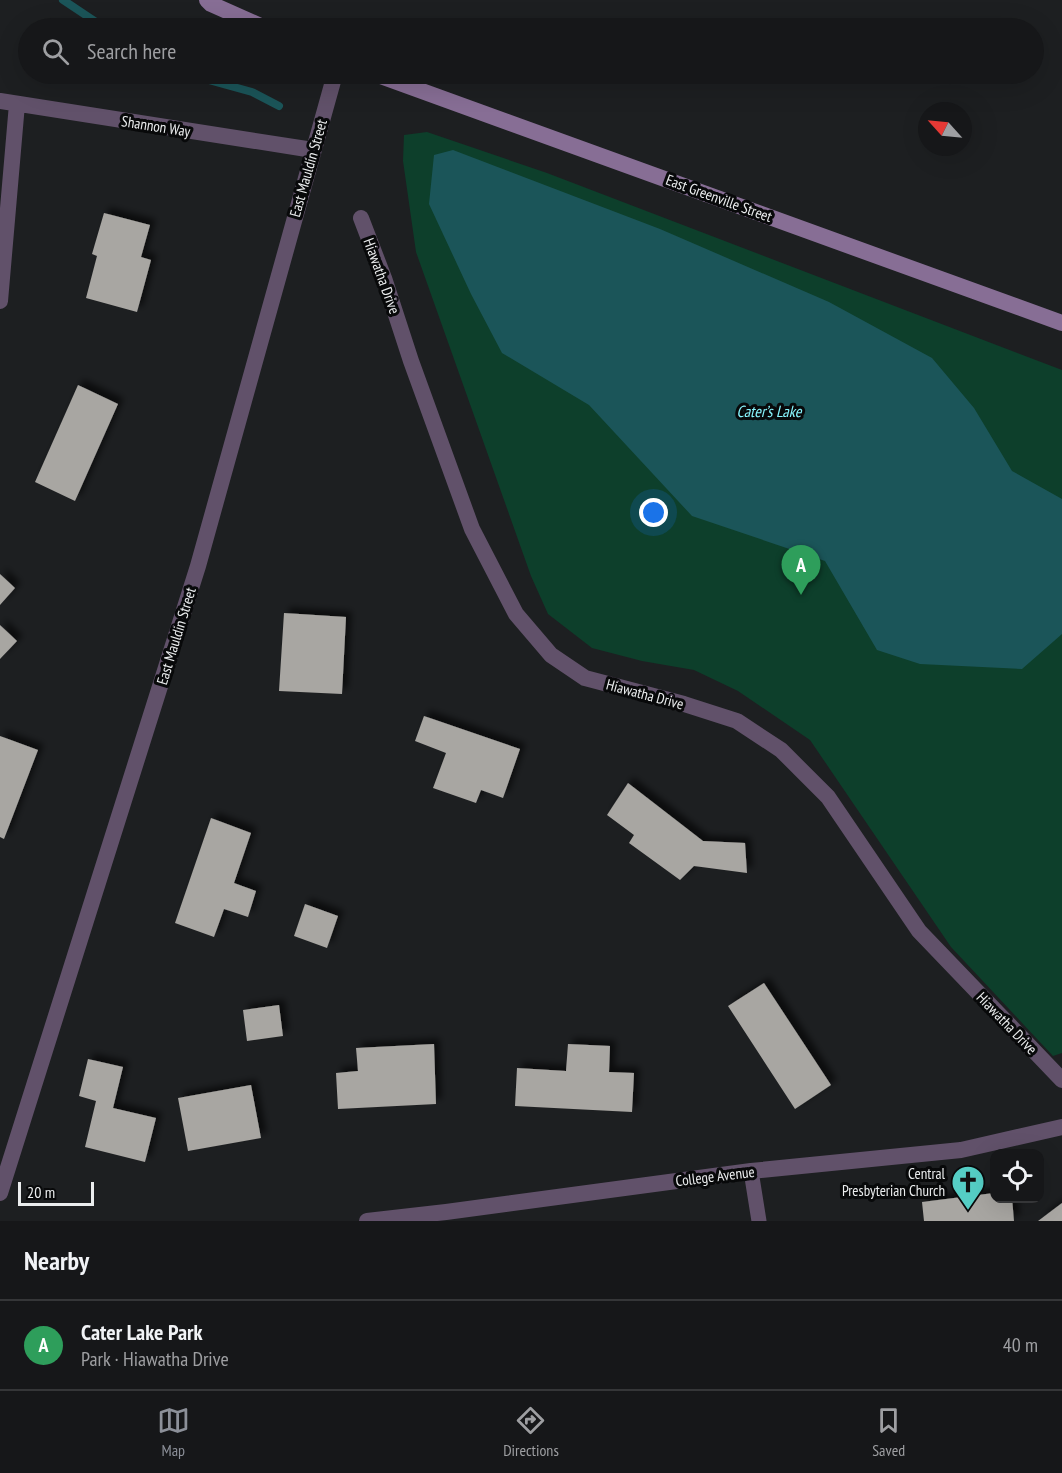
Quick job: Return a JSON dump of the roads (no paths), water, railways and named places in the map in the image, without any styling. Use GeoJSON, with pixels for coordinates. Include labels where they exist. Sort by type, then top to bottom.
{"type":"FeatureCollection","features":[{"type":"Feature","properties":{"kind":"main road"},"geometry":{"type":"LineString","coordinates":[[207,0],[243,18]]}},
{"type":"Feature","properties":{"kind":"main road","name":"East Greenville Street"},"geometry":{"type":"LineString","coordinates":[[403,84],[1062,323]]}},
{"type":"Feature","properties":{"kind":"street","name":"East Mauldin Street"},"geometry":{"type":"LineString","coordinates":[[0,1193],[198,566],[332,84]]}},
{"type":"Feature","properties":{"kind":"street","name":"Shannon Way"},"geometry":{"type":"LineString","coordinates":[[0,101],[313,150]]}},
{"type":"Feature","properties":{"kind":"street"},"geometry":{"type":"LineString","coordinates":[[0,301],[17,104]]}},
{"type":"Feature","properties":{"kind":"street","name":"Hiawatha Drive"},"geometry":{"type":"LineString","coordinates":[[361,218],[472,529],[516,614],[551,655],[585,678],[738,721],[781,750],[828,797],[919,931],[1062,1080]]}},
{"type":"Feature","properties":{"kind":"street","name":"College Avenue"},"geometry":{"type":"LineString","coordinates":[[367,1221],[752,1171],[961,1150],[1062,1127]]}},
{"type":"Feature","properties":{"kind":"lane"},"geometry":{"type":"LineString","coordinates":[[752,1171],[759,1221]]}},
{"type":"Feature","properties":{"kind":"water","name":"Cater’s Lake"},"geometry":{"type":"Polygon","coordinates":[[[453,150],[660,229],[829,302],[932,358],[974,408],[1012,471],[1062,499],[1062,634],[1022,669],[920,664],[877,650],[825,561],[692,516],[589,405],[502,353],[471,294],[429,204],[434,155],[453,150]]]}},
{"type":"Feature","properties":{"kind":"waterway"},"geometry":{"type":"LineString","coordinates":[[63,0],[90,18]]}},
{"type":"Feature","properties":{"kind":"waterway"},"geometry":{"type":"LineString","coordinates":[[223,84],[252,92],[279,106]]}},
{"type":"Feature","properties":{"kind":"place","name":"Cater Lake Park"},"geometry":{"type":"Point","coordinates":[801,595]}},
{"type":"Feature","properties":{"kind":"place","name":"Central Presbyterian Church"},"geometry":{"type":"Point","coordinates":[968,1211]}}]}
